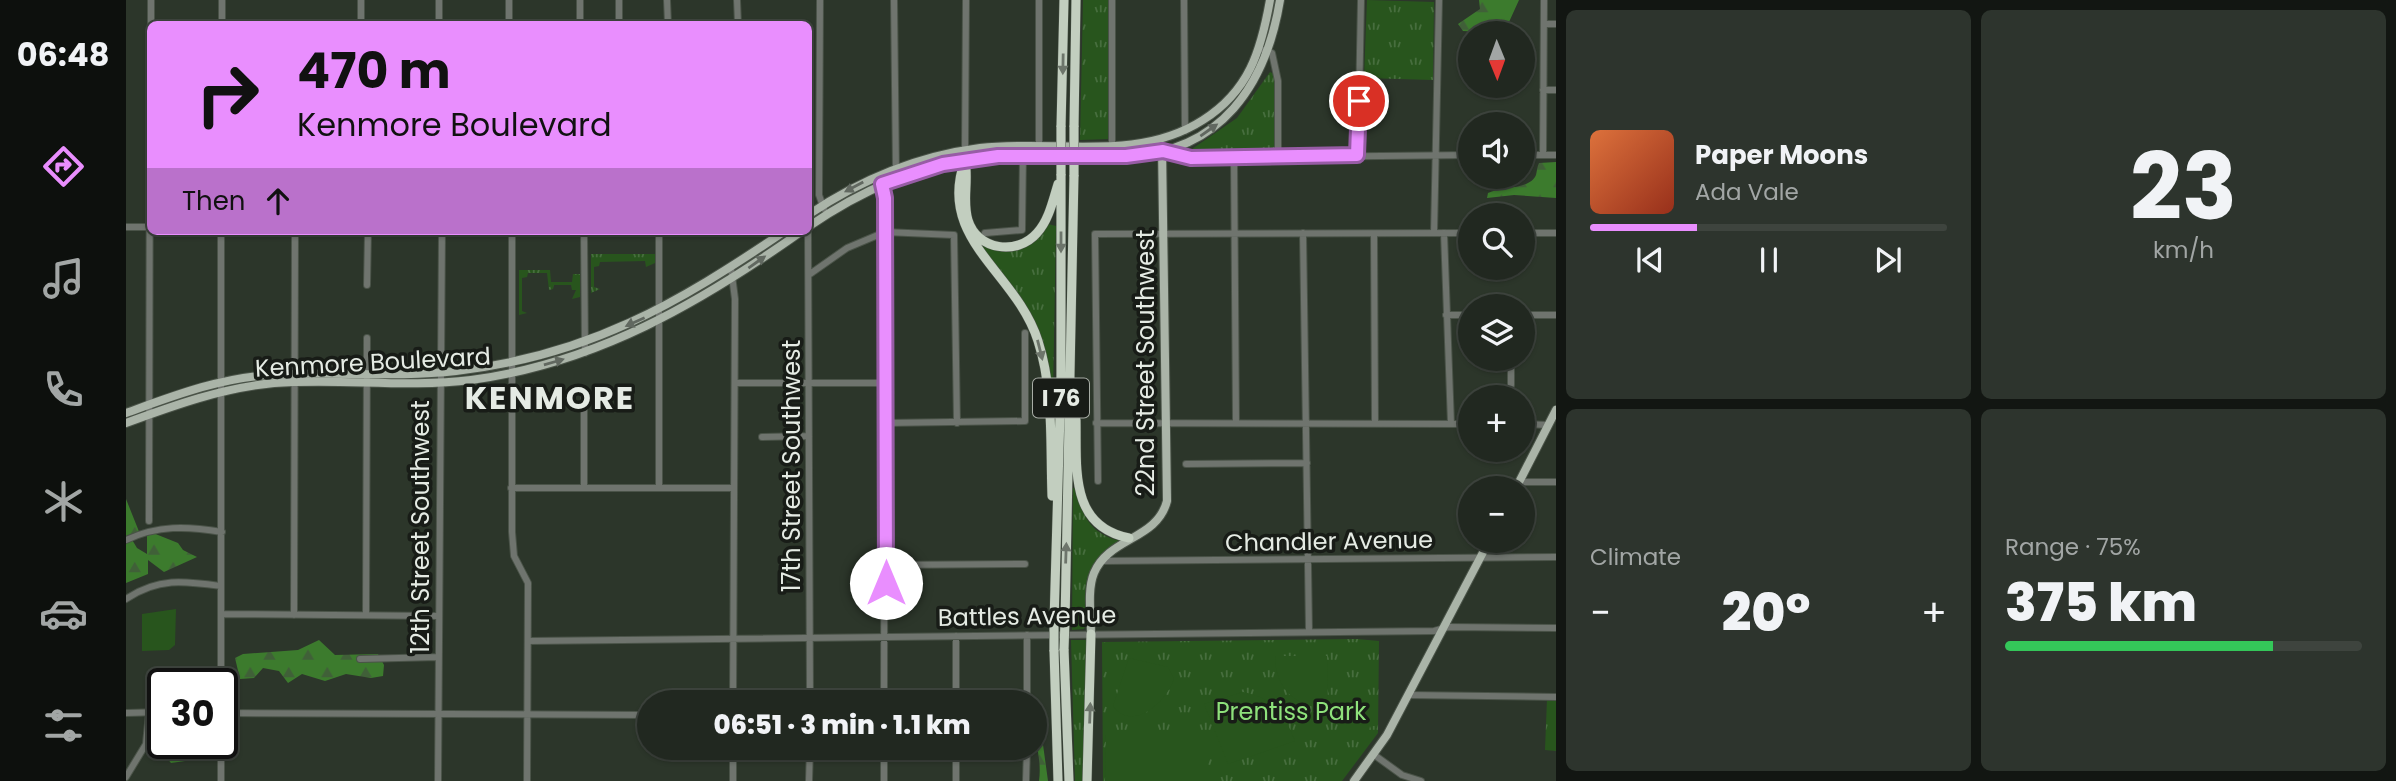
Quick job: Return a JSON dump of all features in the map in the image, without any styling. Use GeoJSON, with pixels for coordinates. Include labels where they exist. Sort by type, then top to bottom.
{"type":"FeatureCollection","features":[{"type":"Feature","properties":{"kind":"highway","name":"I 76"},"geometry":{"type":"LineString","coordinates":[[1058,781],[1054,622],[1061,379],[1064,0]]}},
{"type":"Feature","properties":{"kind":"highway","name":"I 76"},"geometry":{"type":"LineString","coordinates":[[1069,781],[1065,621],[1073,324],[1076,0]]}},
{"type":"Feature","properties":{"kind":"highway"},"geometry":{"type":"LineString","coordinates":[[965,155],[967,219],[977,237],[1001,247],[1021,245],[1036,236],[1047,217],[1061,174]]}},
{"type":"Feature","properties":{"kind":"highway"},"geometry":{"type":"LineString","coordinates":[[965,155],[959,199],[963,227],[1020,303],[1034,330],[1042,354],[1049,407],[1056,561]]}},
{"type":"Feature","properties":{"kind":"highway"},"geometry":{"type":"LineString","coordinates":[[1073,324],[1078,481],[1084,506],[1101,528],[1129,538]]}},
{"type":"Feature","properties":{"kind":"highway"},"geometry":{"type":"LineString","coordinates":[[1087,781],[1091,634]]}},
{"type":"Feature","properties":{"kind":"main road"},"geometry":{"type":"LineString","coordinates":[[1112,151],[1161,141],[1185,131],[1229,100],[1264,50],[1270,0]]}},
{"type":"Feature","properties":{"kind":"main road"},"geometry":{"type":"LineString","coordinates":[[812,212],[864,182],[896,169],[965,155],[1023,145],[1039,150],[1163,151],[1204,134],[1232,111],[1256,79],[1280,0]]}},
{"type":"Feature","properties":{"kind":"main road","name":"22nd Street Southwest"},"geometry":{"type":"LineString","coordinates":[[1102,561],[1129,538],[1151,528],[1165,510],[1161,141]]}},
{"type":"Feature","properties":{"kind":"main road"},"geometry":{"type":"LineString","coordinates":[[812,226],[826,215],[882,184],[965,155],[1023,155],[1039,150]]}},
{"type":"Feature","properties":{"kind":"main road","name":"Kenmore Boulevard"},"geometry":{"type":"LineString","coordinates":[[367,379],[512,368],[585,342],[660,310],[731,268],[776,235]]}},
{"type":"Feature","properties":{"kind":"main road","name":"Kenmore Boulevard"},"geometry":{"type":"LineString","coordinates":[[126,413],[222,386],[294,379],[439,383],[585,352],[660,321],[733,279],[796,235]]}},
{"type":"Feature","properties":{"kind":"main road","name":"Kenmore Boulevard"},"geometry":{"type":"LineString","coordinates":[[126,423],[222,386]]}},
{"type":"Feature","properties":{"kind":"main road"},"geometry":{"type":"LineString","coordinates":[[1522,476],[1556,410]]}},
{"type":"Feature","properties":{"kind":"main road"},"geometry":{"type":"LineString","coordinates":[[1354,781],[1408,695],[1482,553]]}},
{"type":"Feature","properties":{"kind":"main road"},"geometry":{"type":"LineString","coordinates":[[1091,634],[1093,578],[1102,561]]}},
{"type":"Feature","properties":{"kind":"street"},"geometry":{"type":"LineString","coordinates":[[151,0],[151,21]]}},
{"type":"Feature","properties":{"kind":"street"},"geometry":{"type":"LineString","coordinates":[[222,0],[222,21]]}},
{"type":"Feature","properties":{"kind":"street"},"geometry":{"type":"LineString","coordinates":[[361,0],[361,21]]}},
{"type":"Feature","properties":{"kind":"street"},"geometry":{"type":"LineString","coordinates":[[439,0],[439,21]]}},
{"type":"Feature","properties":{"kind":"street"},"geometry":{"type":"LineString","coordinates":[[509,0],[509,21]]}},
{"type":"Feature","properties":{"kind":"street"},"geometry":{"type":"LineString","coordinates":[[580,0],[580,21]]}},
{"type":"Feature","properties":{"kind":"street"},"geometry":{"type":"LineString","coordinates":[[619,0],[619,21]]}},
{"type":"Feature","properties":{"kind":"street"},"geometry":{"type":"LineString","coordinates":[[667,0],[668,21]]}},
{"type":"Feature","properties":{"kind":"street"},"geometry":{"type":"LineString","coordinates":[[737,0],[738,21]]}},
{"type":"Feature","properties":{"kind":"street"},"geometry":{"type":"LineString","coordinates":[[820,0],[819,195],[826,215]]}},
{"type":"Feature","properties":{"kind":"street"},"geometry":{"type":"LineString","coordinates":[[894,0],[897,179]]}},
{"type":"Feature","properties":{"kind":"street"},"geometry":{"type":"LineString","coordinates":[[965,155],[966,0]]}},
{"type":"Feature","properties":{"kind":"street"},"geometry":{"type":"LineString","coordinates":[[1039,0],[1039,150]]}},
{"type":"Feature","properties":{"kind":"street"},"geometry":{"type":"LineString","coordinates":[[1112,0],[1112,151]]}},
{"type":"Feature","properties":{"kind":"street"},"geometry":{"type":"LineString","coordinates":[[1184,0],[1185,131]]}},
{"type":"Feature","properties":{"kind":"street"},"geometry":{"type":"LineString","coordinates":[[1357,155],[1361,0]]}},
{"type":"Feature","properties":{"kind":"street"},"geometry":{"type":"LineString","coordinates":[[1434,233],[1439,0]]}},
{"type":"Feature","properties":{"kind":"street"},"geometry":{"type":"LineString","coordinates":[[1543,155],[1544,0]]}},
{"type":"Feature","properties":{"kind":"street"},"geometry":{"type":"LineString","coordinates":[[1544,23],[1556,23]]}},
{"type":"Feature","properties":{"kind":"street"},"geometry":{"type":"LineString","coordinates":[[1264,50],[1278,80],[1278,158]]}},
{"type":"Feature","properties":{"kind":"street"},"geometry":{"type":"LineString","coordinates":[[812,79],[819,79]]}},
{"type":"Feature","properties":{"kind":"street"},"geometry":{"type":"LineString","coordinates":[[1543,90],[1556,89]]}},
{"type":"Feature","properties":{"kind":"street"},"geometry":{"type":"LineString","coordinates":[[985,233],[1022,230],[1023,145]]}},
{"type":"Feature","properties":{"kind":"street"},"geometry":{"type":"LineString","coordinates":[[1163,151],[1191,158],[1458,156]]}},
{"type":"Feature","properties":{"kind":"street"},"geometry":{"type":"LineString","coordinates":[[812,155],[819,155]]}},
{"type":"Feature","properties":{"kind":"street"},"geometry":{"type":"LineString","coordinates":[[1535,155],[1556,155]]}},
{"type":"Feature","properties":{"kind":"street"},"geometry":{"type":"LineString","coordinates":[[1234,158],[1236,423]]}},
{"type":"Feature","properties":{"kind":"street"},"geometry":{"type":"LineString","coordinates":[[882,184],[885,232],[884,690]]}},
{"type":"Feature","properties":{"kind":"street"},"geometry":{"type":"LineString","coordinates":[[126,227],[147,227]]}},
{"type":"Feature","properties":{"kind":"street"},"geometry":{"type":"LineString","coordinates":[[810,274],[847,248],[885,232],[954,234],[957,423]]}},
{"type":"Feature","properties":{"kind":"street"},"geometry":{"type":"LineString","coordinates":[[1303,233],[1308,631]]}},
{"type":"Feature","properties":{"kind":"street"},"geometry":{"type":"LineString","coordinates":[[1444,233],[1451,424]]}},
{"type":"Feature","properties":{"kind":"street"},"geometry":{"type":"LineString","coordinates":[[1098,481],[1095,234],[1458,233]]}},
{"type":"Feature","properties":{"kind":"street"},"geometry":{"type":"LineString","coordinates":[[1535,233],[1556,233]]}},
{"type":"Feature","properties":{"kind":"street"},"geometry":{"type":"LineString","coordinates":[[1374,234],[1375,424]]}},
{"type":"Feature","properties":{"kind":"street"},"geometry":{"type":"LineString","coordinates":[[149,521],[150,235]]}},
{"type":"Feature","properties":{"kind":"street"},"geometry":{"type":"LineString","coordinates":[[221,235],[221,668]]}},
{"type":"Feature","properties":{"kind":"street"},"geometry":{"type":"LineString","coordinates":[[294,615],[295,235]]}},
{"type":"Feature","properties":{"kind":"street"},"geometry":{"type":"LineString","coordinates":[[367,285],[368,235]]}},
{"type":"Feature","properties":{"kind":"street","name":"12th Street Southwest"},"geometry":{"type":"LineString","coordinates":[[438,781],[442,235]]}},
{"type":"Feature","properties":{"kind":"street"},"geometry":{"type":"LineString","coordinates":[[512,235],[513,552],[528,583],[527,781]]}},
{"type":"Feature","properties":{"kind":"street"},"geometry":{"type":"LineString","coordinates":[[584,235],[585,352]]}},
{"type":"Feature","properties":{"kind":"street"},"geometry":{"type":"LineString","coordinates":[[659,235],[659,488]]}},
{"type":"Feature","properties":{"kind":"street"},"geometry":{"type":"LineString","coordinates":[[782,235],[786,242]]}},
{"type":"Feature","properties":{"kind":"street","name":"17th Street Southwest"},"geometry":{"type":"LineString","coordinates":[[808,235],[810,690]]}},
{"type":"Feature","properties":{"kind":"street"},"geometry":{"type":"LineString","coordinates":[[731,268],[735,383],[733,690]]}},
{"type":"Feature","properties":{"kind":"street"},"geometry":{"type":"LineString","coordinates":[[1446,315],[1458,315]]}},
{"type":"Feature","properties":{"kind":"street"},"geometry":{"type":"LineString","coordinates":[[1535,315],[1556,315]]}},
{"type":"Feature","properties":{"kind":"street"},"geometry":{"type":"LineString","coordinates":[[885,423],[1025,421],[1025,332]]}},
{"type":"Feature","properties":{"kind":"street"},"geometry":{"type":"LineString","coordinates":[[366,615],[367,338]]}},
{"type":"Feature","properties":{"kind":"street"},"geometry":{"type":"LineString","coordinates":[[1511,371],[1511,385]]}},
{"type":"Feature","properties":{"kind":"street"},"geometry":{"type":"LineString","coordinates":[[735,383],[885,383]]}},
{"type":"Feature","properties":{"kind":"street"},"geometry":{"type":"LineString","coordinates":[[584,397],[584,488]]}},
{"type":"Feature","properties":{"kind":"street"},"geometry":{"type":"LineString","coordinates":[[1096,424],[1458,424]]}},
{"type":"Feature","properties":{"kind":"street"},"geometry":{"type":"LineString","coordinates":[[1535,424],[1548,425]]}},
{"type":"Feature","properties":{"kind":"street"},"geometry":{"type":"LineString","coordinates":[[762,437],[809,436]]}},
{"type":"Feature","properties":{"kind":"street"},"geometry":{"type":"LineString","coordinates":[[1185,464],[1307,463]]}},
{"type":"Feature","properties":{"kind":"street"},"geometry":{"type":"LineString","coordinates":[[1535,484],[1556,482]]}},
{"type":"Feature","properties":{"kind":"street"},"geometry":{"type":"LineString","coordinates":[[512,488],[734,488]]}},
{"type":"Feature","properties":{"kind":"street"},"geometry":{"type":"LineString","coordinates":[[126,540],[149,530],[175,527],[222,532]]}},
{"type":"Feature","properties":{"kind":"street","name":"Chandler Avenue"},"geometry":{"type":"LineString","coordinates":[[1102,561],[1556,557]]}},
{"type":"Feature","properties":{"kind":"street"},"geometry":{"type":"LineString","coordinates":[[886,565],[1025,564]]}},
{"type":"Feature","properties":{"kind":"street"},"geometry":{"type":"LineString","coordinates":[[126,599],[165,581],[196,581],[222,586]]}},
{"type":"Feature","properties":{"kind":"street"},"geometry":{"type":"LineString","coordinates":[[221,614],[439,616]]}},
{"type":"Feature","properties":{"kind":"street","name":"Battles Avenue"},"geometry":{"type":"LineString","coordinates":[[528,641],[1442,629],[1448,626],[1556,628]]}},
{"type":"Feature","properties":{"kind":"street"},"geometry":{"type":"LineString","coordinates":[[1027,635],[1027,690]]}},
{"type":"Feature","properties":{"kind":"street"},"geometry":{"type":"LineString","coordinates":[[956,636],[956,690]]}},
{"type":"Feature","properties":{"kind":"street"},"geometry":{"type":"LineString","coordinates":[[360,659],[439,657]]}},
{"type":"Feature","properties":{"kind":"street"},"geometry":{"type":"LineString","coordinates":[[1408,695],[1556,697]]}},
{"type":"Feature","properties":{"kind":"street"},"geometry":{"type":"LineString","coordinates":[[126,713],[147,713]]}},
{"type":"Feature","properties":{"kind":"street"},"geometry":{"type":"LineString","coordinates":[[238,713],[637,715]]}},
{"type":"Feature","properties":{"kind":"street"},"geometry":{"type":"LineString","coordinates":[[126,777],[146,744],[147,734]]}},
{"type":"Feature","properties":{"kind":"street"},"geometry":{"type":"LineString","coordinates":[[1373,754],[1402,775],[1421,781]]}},
{"type":"Feature","properties":{"kind":"street"},"geometry":{"type":"LineString","coordinates":[[221,759],[221,781]]}},
{"type":"Feature","properties":{"kind":"street"},"geometry":{"type":"LineString","coordinates":[[733,760],[733,781]]}},
{"type":"Feature","properties":{"kind":"street"},"geometry":{"type":"LineString","coordinates":[[810,760],[810,781]]}},
{"type":"Feature","properties":{"kind":"street"},"geometry":{"type":"LineString","coordinates":[[884,760],[884,781]]}},
{"type":"Feature","properties":{"kind":"street"},"geometry":{"type":"LineString","coordinates":[[956,760],[956,781]]}},
{"type":"Feature","properties":{"kind":"street"},"geometry":{"type":"LineString","coordinates":[[1026,781],[1027,760]]}},
{"type":"Feature","properties":{"kind":"green space"},"geometry":{"type":"Polygon","coordinates":[[[1083,0],[1109,0],[1109,139],[1080,140],[1083,0]]]}},
{"type":"Feature","properties":{"kind":"green space"},"geometry":{"type":"Polygon","coordinates":[[[1367,0],[1434,2],[1433,80],[1364,78],[1367,0]]]}},
{"type":"Feature","properties":{"kind":"green space"},"geometry":{"type":"Polygon","coordinates":[[[1479,0],[1519,0],[1509,21],[1462,21],[1480,9],[1479,0]]]}},
{"type":"Feature","properties":{"kind":"green space"},"geometry":{"type":"Polygon","coordinates":[[[1270,72],[1274,74],[1275,151],[1193,153],[1192,149],[1237,118],[1270,72]]]}},
{"type":"Feature","properties":{"kind":"green space"},"geometry":{"type":"Polygon","coordinates":[[[1556,162],[1556,198],[1514,195],[1487,198],[1488,193],[1503,189],[1535,189],[1539,163],[1556,162]]]}},
{"type":"Feature","properties":{"kind":"green space"},"geometry":{"type":"Polygon","coordinates":[[[1048,224],[1056,226],[1051,395],[1026,306],[976,241],[997,249],[1016,249],[1033,241],[1048,224]]]}},
{"type":"Feature","properties":{"kind":"green space"},"geometry":{"type":"Polygon","coordinates":[[[591,254],[655,254],[655,263],[646,267],[645,261],[600,262],[599,266],[594,267],[594,287],[600,289],[591,293],[591,254]]]}},
{"type":"Feature","properties":{"kind":"green space"},"geometry":{"type":"Polygon","coordinates":[[[519,270],[550,270],[551,282],[572,282],[573,274],[580,274],[580,297],[572,299],[576,290],[572,290],[571,285],[554,285],[553,289],[549,290],[547,273],[528,273],[527,277],[522,278],[522,311],[527,313],[519,315],[519,270]]]}},
{"type":"Feature","properties":{"kind":"green space"},"geometry":{"type":"Polygon","coordinates":[[[1073,488],[1077,489],[1081,508],[1095,529],[1121,541],[1101,559],[1091,577],[1084,629],[1072,630],[1073,488]]]}},
{"type":"Feature","properties":{"kind":"green space"},"geometry":{"type":"Polygon","coordinates":[[[126,499],[140,534],[131,538],[137,548],[147,554],[147,536],[153,533],[178,543],[183,550],[197,557],[164,572],[148,560],[148,574],[126,583],[126,499]]]}},
{"type":"Feature","properties":{"kind":"green space"},"geometry":{"type":"Polygon","coordinates":[[[176,609],[175,645],[169,650],[142,651],[142,614],[176,609]]]}},
{"type":"Feature","properties":{"kind":"green space"},"geometry":{"type":"Polygon","coordinates":[[[319,640],[335,655],[378,654],[384,665],[383,676],[371,678],[346,674],[325,681],[302,674],[288,683],[279,671],[263,668],[254,678],[240,679],[235,658],[243,654],[298,650],[319,640]]]}},
{"type":"Feature","properties":{"kind":"green space"},"geometry":{"type":"Polygon","coordinates":[[[1071,640],[1086,640],[1087,647],[1084,781],[1075,781],[1071,640]]]}},
{"type":"Feature","properties":{"kind":"green space","name":"Prentiss Park"},"geometry":{"type":"Polygon","coordinates":[[[1379,641],[1378,733],[1342,781],[1103,781],[1102,642],[1379,641]]]}},
{"type":"Feature","properties":{"kind":"green space"},"geometry":{"type":"Polygon","coordinates":[[[1275,656],[1327,656],[1328,709],[1306,705],[1289,694],[1279,678],[1275,656]]]}},
{"type":"Feature","properties":{"kind":"green space"},"geometry":{"type":"Polygon","coordinates":[[[1129,658],[1168,667],[1174,679],[1157,704],[1139,715],[1130,716],[1113,706],[1129,658]]]}},
{"type":"Feature","properties":{"kind":"green space"},"geometry":{"type":"Polygon","coordinates":[[[1243,692],[1263,698],[1276,708],[1287,722],[1295,741],[1228,764],[1204,704],[1243,692]]]}},
{"type":"Feature","properties":{"kind":"green space"},"geometry":{"type":"Polygon","coordinates":[[[1547,699],[1556,699],[1556,751],[1545,750],[1547,699]]]}},
{"type":"Feature","properties":{"kind":"green space"},"geometry":{"type":"Polygon","coordinates":[[[1358,711],[1369,711],[1370,715],[1375,715],[1375,726],[1370,726],[1369,731],[1358,731],[1358,727],[1352,727],[1352,715],[1358,715],[1358,711]]]}},
{"type":"Feature","properties":{"kind":"green space"},"geometry":{"type":"Polygon","coordinates":[[[1106,735],[1208,735],[1208,781],[1105,781],[1106,735]]]}},
{"type":"Feature","properties":{"kind":"green space"},"geometry":{"type":"Polygon","coordinates":[[[168,759],[192,759],[192,760],[171,763],[168,759]]]}},
{"type":"Feature","properties":{"kind":"green space"},"geometry":{"type":"Polygon","coordinates":[[[1039,760],[1045,760],[1048,781],[1039,781],[1039,760]]]}},
{"type":"Feature","properties":{"kind":"district","name":"KENMORE"},"geometry":{"type":"Point","coordinates":[550,397]}},
{"type":"Feature","properties":{"kind":"route"},"geometry":{"type":"LineString","coordinates":[[886,583],[885,198],[882,184],[943,164],[998,156],[1126,156],[1163,151],[1191,158],[1311,158],[1357,155],[1359,101]]}}]}
